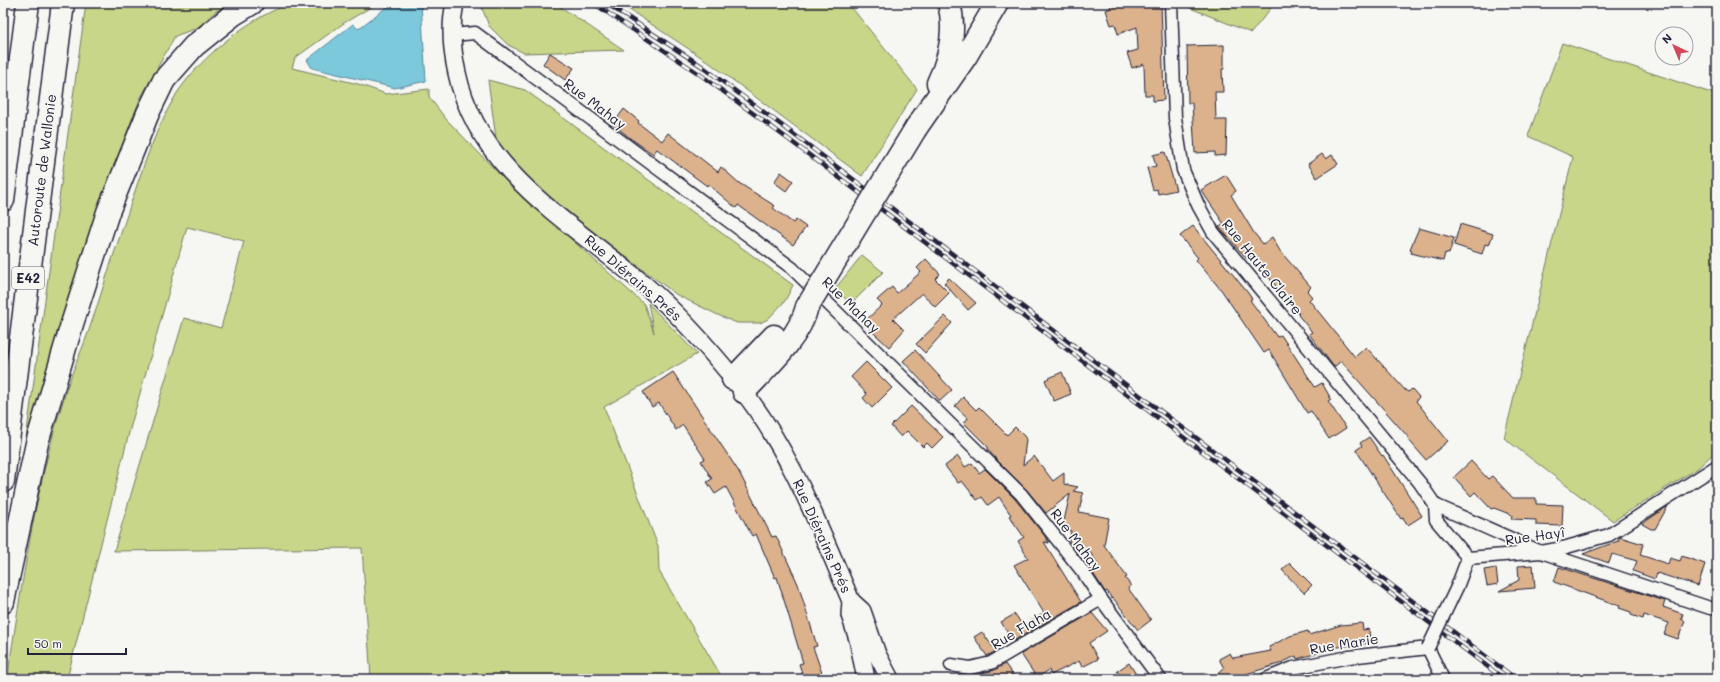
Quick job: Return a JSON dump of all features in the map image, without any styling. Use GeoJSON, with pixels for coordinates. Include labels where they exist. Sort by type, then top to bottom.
{"type":"FeatureCollection","features":[{"type":"Feature","properties":{"kind":"highway"},"geometry":{"type":"LineString","coordinates":[[3,200],[28,3]]}},
{"type":"Feature","properties":{"kind":"highway","name":"Autoroute de Wallonie"},"geometry":{"type":"LineString","coordinates":[[3,481],[63,3]]}},
{"type":"Feature","properties":{"kind":"highway"},"geometry":{"type":"LineString","coordinates":[[3,602],[37,443],[72,324],[108,212],[148,113],[164,80],[194,46],[234,14],[252,3]]}},
{"type":"Feature","properties":{"kind":"highway"},"geometry":{"type":"LineString","coordinates":[[918,125],[946,68],[951,46],[952,16],[948,3]]}},
{"type":"Feature","properties":{"kind":"highway"},"geometry":{"type":"LineString","coordinates":[[739,385],[802,313],[918,125],[966,56],[997,3]]}},
{"type":"Feature","properties":{"kind":"main road","name":"Rue Diérains Prés"},"geometry":{"type":"LineString","coordinates":[[455,3],[452,34],[455,64],[459,84],[467,107],[481,136],[503,166],[551,210],[647,287],[694,333],[739,385],[772,430],[789,461],[851,601],[862,611],[877,654],[890,679]]}},
{"type":"Feature","properties":{"kind":"main road","name":"Rue Diérains Prés"},"geometry":{"type":"LineString","coordinates":[[851,601],[850,615],[858,639],[866,679]]}},
{"type":"Feature","properties":{"kind":"street","name":"Rue Haute Claire"},"geometry":{"type":"LineString","coordinates":[[1171,3],[1175,118],[1183,170],[1198,205],[1213,232],[1420,483],[1435,505]]}},
{"type":"Feature","properties":{"kind":"street","name":"Rue Mahay"},"geometry":{"type":"LineString","coordinates":[[452,34],[475,33],[792,268],[1021,494],[1062,544],[1160,679]]}},
{"type":"Feature","properties":{"kind":"street","name":"Rue Hayî"},"geometry":{"type":"LineString","coordinates":[[1468,558],[1541,552],[1563,548],[1609,535],[1717,466]]}},
{"type":"Feature","properties":{"kind":"street"},"geometry":{"type":"LineString","coordinates":[[1443,679],[1428,648],[1457,587],[1468,558],[1436,520],[1435,505],[1541,552],[1710,608],[1717,608]]}},
{"type":"Feature","properties":{"kind":"street","name":"Rue Flaha"},"geometry":{"type":"LineString","coordinates":[[951,665],[970,668],[991,663],[1101,599]]}},
{"type":"Feature","properties":{"kind":"street","name":"Rue Marie"},"geometry":{"type":"LineString","coordinates":[[1266,679],[1293,668],[1349,657],[1428,648]]}},
{"type":"Feature","properties":{"kind":"green space"},"geometry":{"type":"Polygon","coordinates":[[[86,3],[230,3],[215,12],[197,28],[175,36],[140,99],[98,208],[66,305],[23,460],[86,3]]]}},
{"type":"Feature","properties":{"kind":"green space"},"geometry":{"type":"Polygon","coordinates":[[[293,3],[378,3],[344,23],[295,58],[292,68],[358,84],[386,94],[429,89],[429,97],[446,119],[508,183],[644,304],[654,333],[648,303],[697,354],[604,407],[658,546],[659,571],[723,679],[371,679],[362,548],[114,551],[184,318],[221,328],[244,241],[187,227],[131,425],[67,679],[7,679],[30,537],[54,432],[69,382],[88,333],[138,183],[159,127],[167,110],[187,79],[213,52],[244,27],[260,17],[293,3]]]}},
{"type":"Feature","properties":{"kind":"green space"},"geometry":{"type":"Polygon","coordinates":[[[480,3],[555,3],[624,50],[524,53],[508,45],[489,26],[480,3]]]}},
{"type":"Feature","properties":{"kind":"green space"},"geometry":{"type":"Polygon","coordinates":[[[619,3],[848,3],[917,89],[862,176],[707,61],[619,3]]]}},
{"type":"Feature","properties":{"kind":"green space"},"geometry":{"type":"Polygon","coordinates":[[[1188,3],[1275,3],[1251,33],[1188,7],[1188,3]]]}},
{"type":"Feature","properties":{"kind":"green space"},"geometry":{"type":"Polygon","coordinates":[[[1562,43],[1717,95],[1717,450],[1698,468],[1613,521],[1504,438],[1573,157],[1528,136],[1562,43]]]}},
{"type":"Feature","properties":{"kind":"green space"},"geometry":{"type":"Polygon","coordinates":[[[488,80],[525,90],[793,285],[785,301],[768,319],[760,323],[737,323],[677,295],[579,222],[498,153],[488,80]]]}},
{"type":"Feature","properties":{"kind":"green space"},"geometry":{"type":"Polygon","coordinates":[[[862,255],[883,272],[851,304],[835,289],[862,255]]]}},
{"type":"Feature","properties":{"kind":"water"},"geometry":{"type":"Polygon","coordinates":[[[392,3],[421,3],[426,81],[395,88],[312,68],[307,60],[353,24],[358,29],[392,3]]]}},
{"type":"Feature","properties":{"kind":"building"},"geometry":{"type":"Polygon","coordinates":[[[1109,3],[1161,3],[1164,100],[1153,101],[1153,95],[1145,95],[1144,64],[1132,68],[1127,53],[1138,50],[1137,27],[1118,34],[1115,24],[1111,25],[1106,10],[1111,8],[1109,3]]]}},
{"type":"Feature","properties":{"kind":"building"},"geometry":{"type":"Polygon","coordinates":[[[1224,45],[1224,69],[1222,69],[1223,92],[1215,92],[1216,120],[1227,120],[1226,155],[1215,156],[1215,152],[1195,153],[1192,103],[1188,103],[1187,46],[1224,45]]]}},
{"type":"Feature","properties":{"kind":"building"},"geometry":{"type":"Polygon","coordinates":[[[550,53],[574,68],[565,80],[543,64],[550,53]]]}},
{"type":"Feature","properties":{"kind":"building"},"geometry":{"type":"Polygon","coordinates":[[[624,109],[639,121],[638,123],[662,141],[668,133],[718,172],[721,167],[739,183],[775,206],[773,208],[793,223],[796,220],[806,227],[793,245],[738,205],[736,208],[708,184],[707,186],[657,149],[653,154],[630,138],[613,124],[624,109]]]}},
{"type":"Feature","properties":{"kind":"building"},"geometry":{"type":"Polygon","coordinates":[[[1165,152],[1176,190],[1158,194],[1157,189],[1153,190],[1147,168],[1156,166],[1153,155],[1165,152]]]}},
{"type":"Feature","properties":{"kind":"building"},"geometry":{"type":"Polygon","coordinates":[[[1322,154],[1326,159],[1332,155],[1338,164],[1317,178],[1308,164],[1322,154]]]}},
{"type":"Feature","properties":{"kind":"building"},"geometry":{"type":"Polygon","coordinates":[[[781,172],[793,181],[786,191],[774,182],[781,172]]]}},
{"type":"Feature","properties":{"kind":"building"},"geometry":{"type":"Polygon","coordinates":[[[1226,175],[1236,191],[1231,195],[1254,233],[1263,244],[1272,237],[1280,251],[1311,287],[1307,291],[1312,297],[1309,300],[1355,357],[1366,347],[1405,390],[1408,392],[1412,389],[1419,397],[1416,401],[1448,441],[1426,460],[1408,439],[1409,438],[1341,361],[1334,367],[1309,334],[1312,332],[1298,315],[1299,314],[1250,256],[1247,259],[1219,227],[1224,224],[1201,190],[1226,175]]]}},
{"type":"Feature","properties":{"kind":"building"},"geometry":{"type":"Polygon","coordinates":[[[1460,224],[1493,234],[1489,245],[1485,244],[1482,254],[1454,245],[1460,224]]]}},
{"type":"Feature","properties":{"kind":"building"},"geometry":{"type":"Polygon","coordinates":[[[1193,226],[1248,293],[1252,299],[1250,300],[1277,337],[1281,335],[1315,387],[1322,383],[1331,399],[1328,401],[1346,428],[1329,439],[1311,411],[1307,413],[1269,350],[1264,353],[1222,291],[1196,260],[1198,258],[1180,236],[1193,226]]]}},
{"type":"Feature","properties":{"kind":"building"},"geometry":{"type":"Polygon","coordinates":[[[1419,228],[1454,238],[1449,254],[1445,253],[1443,261],[1411,253],[1412,250],[1410,249],[1419,228]]]}},
{"type":"Feature","properties":{"kind":"building"},"geometry":{"type":"Polygon","coordinates":[[[926,259],[940,274],[935,279],[949,293],[935,307],[922,293],[893,319],[904,330],[889,347],[863,323],[882,305],[877,300],[892,287],[897,293],[921,272],[917,268],[926,259]]]}},
{"type":"Feature","properties":{"kind":"building"},"geometry":{"type":"Polygon","coordinates":[[[949,278],[976,303],[968,310],[944,283],[949,278]]]}},
{"type":"Feature","properties":{"kind":"building"},"geometry":{"type":"Polygon","coordinates":[[[945,316],[952,323],[925,353],[916,344],[945,316]]]}},
{"type":"Feature","properties":{"kind":"building"},"geometry":{"type":"Polygon","coordinates":[[[915,350],[952,390],[940,401],[903,361],[915,350]]]}},
{"type":"Feature","properties":{"kind":"building"},"geometry":{"type":"Polygon","coordinates":[[[866,362],[892,388],[872,408],[863,398],[867,394],[851,377],[866,362]]]}},
{"type":"Feature","properties":{"kind":"building"},"geometry":{"type":"Polygon","coordinates":[[[673,372],[739,472],[772,537],[776,536],[798,584],[817,646],[813,647],[824,679],[804,679],[799,664],[803,663],[777,577],[775,578],[756,534],[752,536],[726,487],[715,494],[707,482],[712,479],[701,461],[705,459],[683,425],[676,430],[659,403],[652,407],[643,392],[673,372]]]}},
{"type":"Feature","properties":{"kind":"building"},"geometry":{"type":"Polygon","coordinates":[[[1062,372],[1071,394],[1054,401],[1045,380],[1062,372]]]}},
{"type":"Feature","properties":{"kind":"building"},"geometry":{"type":"Polygon","coordinates":[[[963,397],[976,410],[979,407],[1007,435],[1015,427],[1024,436],[1026,439],[1023,465],[1034,456],[1053,481],[1064,473],[1064,484],[1078,487],[1073,491],[1083,493],[1079,512],[1109,518],[1104,545],[1127,577],[1125,578],[1131,586],[1128,588],[1151,620],[1138,630],[1107,591],[1105,592],[1091,570],[1098,565],[1090,552],[1074,548],[1069,541],[1071,531],[1066,530],[1064,521],[1070,494],[1046,513],[1026,489],[988,450],[988,447],[964,423],[968,418],[955,406],[963,397]]]}},
{"type":"Feature","properties":{"kind":"building"},"geometry":{"type":"Polygon","coordinates":[[[911,406],[943,437],[932,448],[927,443],[923,447],[907,431],[901,437],[891,426],[911,406]]]}},
{"type":"Feature","properties":{"kind":"building"},"geometry":{"type":"Polygon","coordinates":[[[1369,437],[1382,456],[1383,455],[1422,516],[1408,525],[1403,518],[1401,519],[1356,450],[1362,446],[1360,443],[1369,437]]]}},
{"type":"Feature","properties":{"kind":"building"},"geometry":{"type":"Polygon","coordinates":[[[958,456],[965,467],[972,463],[979,473],[985,469],[1015,499],[1044,535],[1049,543],[1044,542],[1081,602],[1013,641],[1001,622],[1015,614],[1023,626],[1044,613],[1014,565],[1028,558],[1018,541],[1024,537],[1009,516],[1011,515],[999,497],[988,505],[982,497],[977,500],[962,481],[958,483],[945,466],[958,456]]]}},
{"type":"Feature","properties":{"kind":"building"},"geometry":{"type":"Polygon","coordinates":[[[1471,461],[1488,479],[1492,476],[1513,498],[1536,498],[1536,504],[1563,505],[1562,526],[1536,525],[1536,520],[1511,519],[1512,515],[1494,508],[1491,509],[1475,492],[1471,496],[1454,477],[1471,461]]]}},
{"type":"Feature","properties":{"kind":"building"},"geometry":{"type":"Polygon","coordinates":[[[1668,506],[1655,529],[1651,529],[1642,524],[1668,506]]]}},
{"type":"Feature","properties":{"kind":"building"},"geometry":{"type":"Polygon","coordinates":[[[1620,537],[1643,544],[1640,555],[1668,564],[1670,558],[1680,561],[1682,556],[1705,564],[1698,586],[1657,573],[1655,579],[1633,571],[1637,561],[1612,554],[1609,563],[1583,554],[1618,541],[1620,537]]]}},
{"type":"Feature","properties":{"kind":"building"},"geometry":{"type":"Polygon","coordinates":[[[1290,563],[1312,585],[1304,593],[1282,570],[1290,563]]]}},
{"type":"Feature","properties":{"kind":"building"},"geometry":{"type":"Polygon","coordinates":[[[1533,565],[1535,588],[1499,591],[1519,580],[1518,566],[1533,565]]]}},
{"type":"Feature","properties":{"kind":"building"},"geometry":{"type":"Polygon","coordinates":[[[1559,567],[1665,601],[1663,607],[1683,614],[1681,619],[1685,621],[1678,639],[1664,634],[1669,623],[1644,615],[1643,619],[1631,615],[1631,612],[1619,608],[1620,606],[1554,582],[1559,567]]]}},
{"type":"Feature","properties":{"kind":"building"},"geometry":{"type":"Polygon","coordinates":[[[1496,568],[1498,584],[1487,586],[1484,570],[1496,568]]]}},
{"type":"Feature","properties":{"kind":"building"},"geometry":{"type":"Polygon","coordinates":[[[1092,613],[1107,631],[1089,643],[1098,659],[1082,667],[1079,661],[1051,675],[1049,670],[1037,678],[1021,654],[1092,613]]]}},
{"type":"Feature","properties":{"kind":"building"},"geometry":{"type":"Polygon","coordinates":[[[1362,623],[1363,630],[1369,629],[1370,643],[1338,647],[1297,659],[1296,656],[1279,664],[1246,674],[1247,679],[1212,679],[1224,668],[1219,659],[1230,653],[1233,658],[1271,651],[1269,647],[1290,636],[1308,631],[1309,635],[1341,625],[1362,623]]]}},
{"type":"Feature","properties":{"kind":"building"},"geometry":{"type":"Polygon","coordinates":[[[982,632],[996,651],[987,656],[974,637],[982,632]]]}},
{"type":"Feature","properties":{"kind":"building"},"geometry":{"type":"Polygon","coordinates":[[[1129,663],[1139,679],[1123,679],[1117,671],[1129,663]]]}},
{"type":"Feature","properties":{"kind":"building"},"geometry":{"type":"Polygon","coordinates":[[[1005,664],[1016,679],[971,679],[982,673],[995,670],[1005,664]]]}},
{"type":"Feature","properties":{"kind":"railway"},"geometry":{"type":"LineString","coordinates":[[593,3],[698,73],[788,139],[1504,679]]}},
{"type":"Feature","properties":{"kind":"railway"},"geometry":{"type":"LineString","coordinates":[[606,3],[703,67],[792,133],[1516,679]]}}]}
